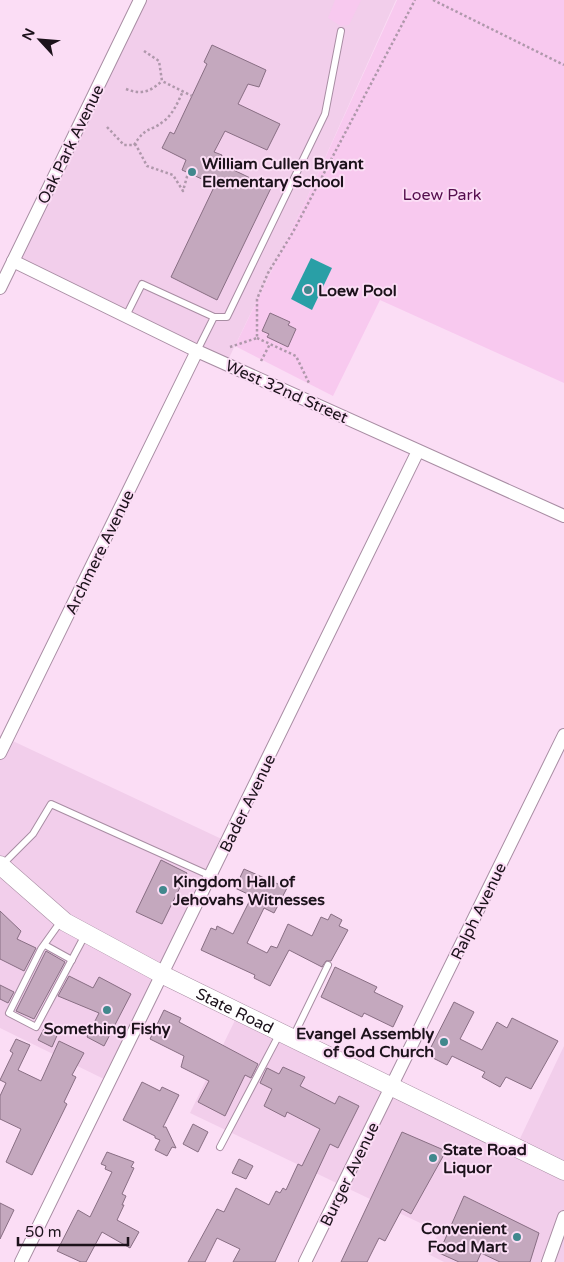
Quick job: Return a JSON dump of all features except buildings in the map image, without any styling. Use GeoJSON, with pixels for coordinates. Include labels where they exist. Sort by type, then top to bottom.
{"type":"FeatureCollection","features":[{"type":"Feature","properties":{"kind":"main road","name":"State Road"},"geometry":{"type":"LineString","coordinates":[[1,865],[62,920],[86,934],[163,975],[564,1171]]}},
{"type":"Feature","properties":{"kind":"street","name":"Oak Park Avenue"},"geometry":{"type":"LineString","coordinates":[[0,288],[140,0]]}},
{"type":"Feature","properties":{"kind":"street","name":"West 32nd Street"},"geometry":{"type":"LineString","coordinates":[[13,261],[197,351],[564,516]]}},
{"type":"Feature","properties":{"kind":"street","name":"Archmere Avenue"},"geometry":{"type":"LineString","coordinates":[[0,753],[197,351]]}},
{"type":"Feature","properties":{"kind":"street","name":"Bader Avenue"},"geometry":{"type":"LineString","coordinates":[[21,1262],[418,451]]}},
{"type":"Feature","properties":{"kind":"street","name":"Ralph Avenue"},"geometry":{"type":"LineString","coordinates":[[393,1087],[564,735]]}},
{"type":"Feature","properties":{"kind":"street","name":"Burger Avenue"},"geometry":{"type":"LineString","coordinates":[[305,1262],[393,1087]]}},
{"type":"Feature","properties":{"kind":"street"},"geometry":{"type":"LineString","coordinates":[[548,1262],[564,1218]]}},
{"type":"Feature","properties":{"kind":"lane"},"geometry":{"type":"LineString","coordinates":[[126,316],[142,284],[214,317],[227,317],[325,114],[341,31]]}},
{"type":"Feature","properties":{"kind":"lane"},"geometry":{"type":"LineString","coordinates":[[197,351],[214,317]]}},
{"type":"Feature","properties":{"kind":"lane"},"geometry":{"type":"LineString","coordinates":[[1,865],[33,834],[51,804],[211,876]]}},
{"type":"Feature","properties":{"kind":"lane"},"geometry":{"type":"LineString","coordinates":[[62,920],[44,945],[10,1013],[36,1027],[86,934]]}},
{"type":"Feature","properties":{"kind":"lane"},"geometry":{"type":"LineString","coordinates":[[44,945],[72,960]]}},
{"type":"Feature","properties":{"kind":"lane"},"geometry":{"type":"LineString","coordinates":[[220,1147],[328,965]]}},
{"type":"Feature","properties":{"kind":"path"},"geometry":{"type":"LineString","coordinates":[[257,338],[257,299],[268,273],[293,232],[415,0]]}},
{"type":"Feature","properties":{"kind":"path"},"geometry":{"type":"LineString","coordinates":[[433,0],[564,65]]}},
{"type":"Feature","properties":{"kind":"path"},"geometry":{"type":"LineString","coordinates":[[144,51],[158,61],[162,81]]}},
{"type":"Feature","properties":{"kind":"path"},"geometry":{"type":"LineString","coordinates":[[126,89],[141,93],[148,92],[162,81]]}},
{"type":"Feature","properties":{"kind":"path"},"geometry":{"type":"LineString","coordinates":[[162,81],[192,96]]}},
{"type":"Feature","properties":{"kind":"path"},"geometry":{"type":"LineString","coordinates":[[134,145],[143,131],[163,122],[169,116],[183,91]]}},
{"type":"Feature","properties":{"kind":"path"},"geometry":{"type":"LineString","coordinates":[[108,127],[124,145],[134,145]]}},
{"type":"Feature","properties":{"kind":"path"},"geometry":{"type":"LineString","coordinates":[[134,145],[147,166],[173,174],[183,191],[188,173]]}},
{"type":"Feature","properties":{"kind":"path"},"geometry":{"type":"LineString","coordinates":[[230,347],[257,338],[296,356],[309,383]]}},
{"type":"Feature","properties":{"kind":"path"},"geometry":{"type":"LineString","coordinates":[[261,361],[270,344]]}},
{"type":"Feature","properties":{"kind":"shaded area"},"geometry":{"type":"Polygon","coordinates":[[[140,0],[396,0],[306,200],[226,364],[13,261],[140,0]]]}},
{"type":"Feature","properties":{"kind":"shaded area"},"geometry":{"type":"Polygon","coordinates":[[[0,735],[228,842],[110,1082],[0,1028],[0,735]]]}},
{"type":"Feature","properties":{"kind":"shaded area"},"geometry":{"type":"Polygon","coordinates":[[[239,1012],[516,1147],[564,1046],[564,1262],[444,1262],[428,1254],[439,1232],[190,1113],[239,1012]]]}},
{"type":"Feature","properties":{"kind":"green space"},"geometry":{"type":"Polygon","coordinates":[[[335,0],[361,0],[349,25],[341,26],[328,18],[335,0]]]}},
{"type":"Feature","properties":{"kind":"green space","name":"Loew Park"},"geometry":{"type":"Polygon","coordinates":[[[397,0],[564,0],[564,383],[380,300],[333,396],[235,346],[306,200],[397,0]]]}},
{"type":"Feature","properties":{"kind":"water","name":"Loew Pool"},"geometry":{"type":"Polygon","coordinates":[[[311,258],[332,268],[312,310],[291,299],[311,258]]]}},
{"type":"Feature","properties":{"kind":"place","name":"William Cullen Bryant Elementary School"},"geometry":{"type":"Point","coordinates":[192,172]}},
{"type":"Feature","properties":{"kind":"place","name":"Loew Pool"},"geometry":{"type":"Point","coordinates":[308,290]}},
{"type":"Feature","properties":{"kind":"place","name":"Kingdom Hall of Jehovahs Witnesses"},"geometry":{"type":"Point","coordinates":[163,890]}},
{"type":"Feature","properties":{"kind":"place","name":"Something Fishy"},"geometry":{"type":"Point","coordinates":[107,1010]}},
{"type":"Feature","properties":{"kind":"place","name":"Evangel Assembly of God Church"},"geometry":{"type":"Point","coordinates":[444,1042]}},
{"type":"Feature","properties":{"kind":"place","name":"State Road Liquor"},"geometry":{"type":"Point","coordinates":[433,1158]}},
{"type":"Feature","properties":{"kind":"place","name":"Convenient Food Mart"},"geometry":{"type":"Point","coordinates":[517,1237]}}]}
